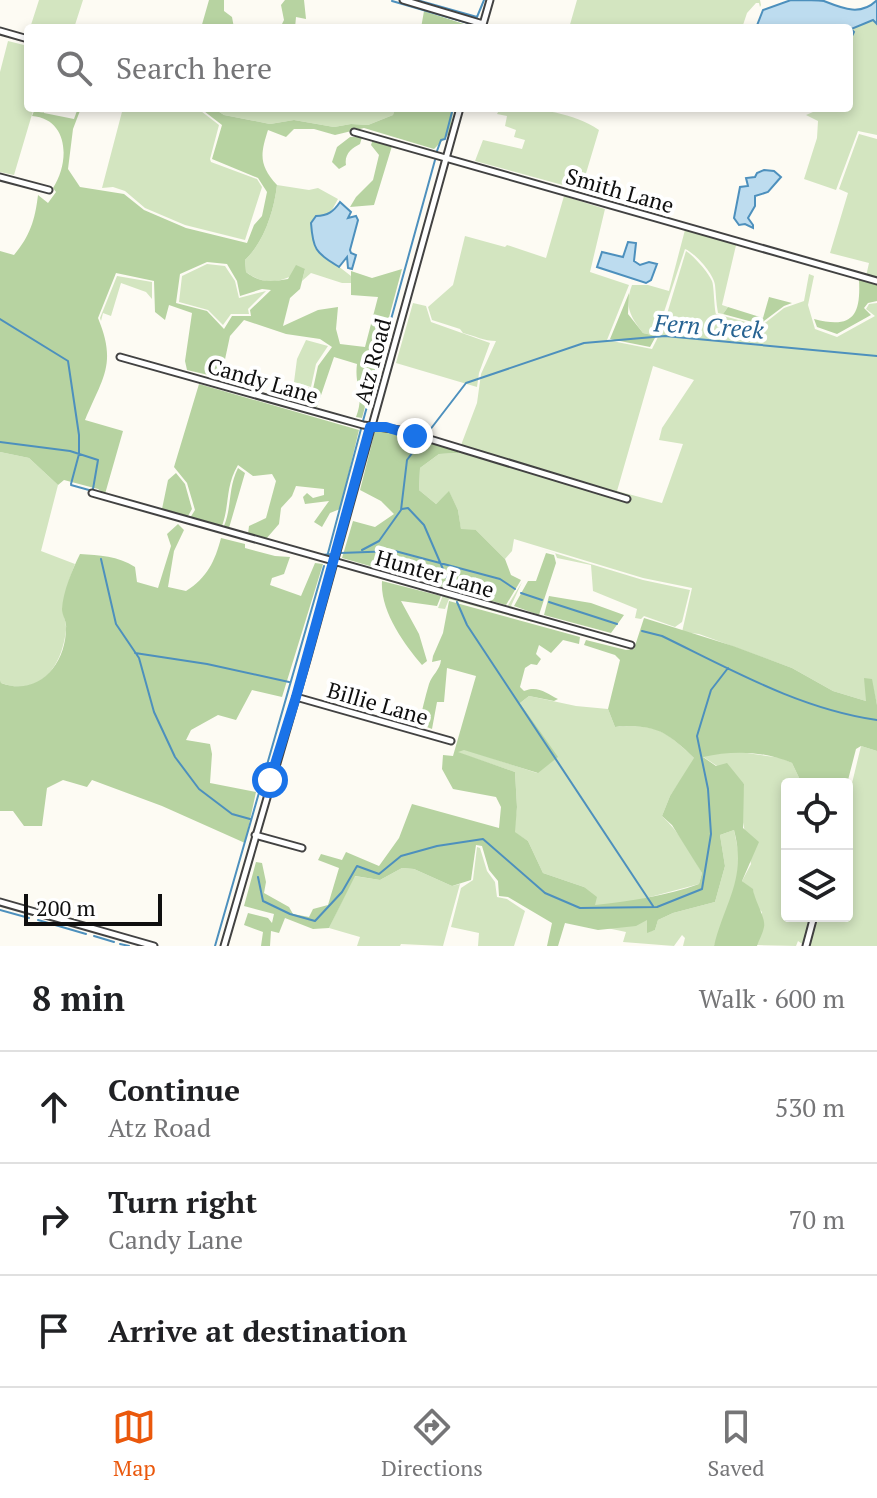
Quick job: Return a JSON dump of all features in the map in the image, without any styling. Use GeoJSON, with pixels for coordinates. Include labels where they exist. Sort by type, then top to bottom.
{"type":"FeatureCollection","features":[{"type":"Feature","properties":{"kind":"street"},"geometry":{"type":"LineString","coordinates":[[403,0],[480,24]]}},
{"type":"Feature","properties":{"kind":"street"},"geometry":{"type":"LineString","coordinates":[[483,24],[490,0]]}},
{"type":"Feature","properties":{"kind":"street"},"geometry":{"type":"LineString","coordinates":[[0,31],[24,38]]}},
{"type":"Feature","properties":{"kind":"street","name":"Atz Road"},"geometry":{"type":"LineString","coordinates":[[224,946],[459,112]]}},
{"type":"Feature","properties":{"kind":"street","name":"Smith Lane"},"geometry":{"type":"LineString","coordinates":[[354,132],[877,281]]}},
{"type":"Feature","properties":{"kind":"street"},"geometry":{"type":"LineString","coordinates":[[0,177],[49,190]]}},
{"type":"Feature","properties":{"kind":"street","name":"Candy Lane"},"geometry":{"type":"LineString","coordinates":[[120,357],[370,427],[400,430],[627,499]]}},
{"type":"Feature","properties":{"kind":"street","name":"Hunter Lane"},"geometry":{"type":"LineString","coordinates":[[92,493],[631,645]]}},
{"type":"Feature","properties":{"kind":"street","name":"Billie Lane"},"geometry":{"type":"LineString","coordinates":[[296,697],[451,741]]}},
{"type":"Feature","properties":{"kind":"street"},"geometry":{"type":"LineString","coordinates":[[255,835],[302,848]]}},
{"type":"Feature","properties":{"kind":"street"},"geometry":{"type":"LineString","coordinates":[[0,902],[154,946]]}},
{"type":"Feature","properties":{"kind":"street"},"geometry":{"type":"LineString","coordinates":[[806,946],[812,922]]}},
{"type":"Feature","properties":{"kind":"green space"},"geometry":{"type":"Polygon","coordinates":[[[39,0],[83,0],[75,24],[31,24],[39,0]]]}},
{"type":"Feature","properties":{"kind":"green space"},"geometry":{"type":"Polygon","coordinates":[[[209,0],[224,0],[224,11],[232,17],[233,24],[202,24],[209,0]]]}},
{"type":"Feature","properties":{"kind":"green space"},"geometry":{"type":"Polygon","coordinates":[[[285,0],[304,0],[306,19],[296,17],[295,24],[282,24],[281,5],[285,0]]]}},
{"type":"Feature","properties":{"kind":"green space"},"geometry":{"type":"Polygon","coordinates":[[[577,0],[760,0],[761,5],[756,3],[747,13],[743,24],[570,24],[577,0]]]}},
{"type":"Feature","properties":{"kind":"green space"},"geometry":{"type":"Polygon","coordinates":[[[424,11],[464,24],[422,24],[424,11]]]}},
{"type":"Feature","properties":{"kind":"green space"},"geometry":{"type":"Polygon","coordinates":[[[873,20],[877,24],[877,135],[858,131],[836,190],[804,179],[817,138],[818,121],[806,115],[813,112],[853,112],[853,28],[873,20]]]}},
{"type":"Feature","properties":{"kind":"green space"},"geometry":{"type":"Polygon","coordinates":[[[8,41],[24,45],[24,112],[33,112],[14,175],[0,172],[0,72],[8,41]]]}},
{"type":"Feature","properties":{"kind":"green space"},"geometry":{"type":"Polygon","coordinates":[[[34,112],[74,119],[79,112],[73,129],[68,169],[80,187],[124,194],[144,210],[186,228],[247,243],[254,225],[262,216],[267,192],[258,178],[212,159],[222,125],[205,112],[219,112],[270,124],[294,120],[334,127],[368,125],[394,112],[453,112],[449,134],[434,149],[364,128],[335,135],[314,129],[294,129],[286,137],[268,130],[265,139],[264,165],[277,185],[267,226],[245,260],[246,272],[261,280],[271,281],[288,279],[296,265],[305,269],[300,289],[290,298],[283,326],[318,310],[338,307],[336,329],[340,344],[365,347],[378,297],[351,295],[351,271],[372,278],[402,269],[362,418],[356,417],[360,402],[357,364],[334,357],[317,407],[286,394],[295,384],[313,389],[318,366],[332,347],[320,339],[286,334],[244,320],[230,336],[221,378],[187,370],[185,361],[192,313],[169,305],[165,320],[155,312],[154,281],[116,273],[98,318],[107,347],[105,370],[85,420],[123,431],[105,494],[98,489],[64,480],[58,485],[29,458],[0,452],[0,251],[14,255],[24,241],[31,227],[38,195],[48,203],[56,192],[53,188],[64,155],[63,143],[53,125],[32,116],[34,112]],[[207,262],[180,274],[176,303],[207,311],[224,329],[232,316],[251,316],[250,310],[271,290],[262,289],[240,296],[237,281],[227,264],[207,262]]]}},
{"type":"Feature","properties":{"kind":"green space"},"geometry":{"type":"Polygon","coordinates":[[[122,112],[202,112],[219,125],[211,162],[257,179],[262,187],[245,240],[185,225],[145,208],[125,191],[113,187],[102,188],[122,112]]]}},
{"type":"Feature","properties":{"kind":"green space"},"geometry":{"type":"Polygon","coordinates":[[[219,112],[394,112],[368,125],[334,127],[294,120],[270,124],[219,112]]]}},
{"type":"Feature","properties":{"kind":"green space"},"geometry":{"type":"Polygon","coordinates":[[[548,112],[576,119],[599,130],[581,190],[475,161],[483,140],[522,149],[525,140],[514,137],[516,130],[505,126],[507,116],[497,114],[548,112]]]}},
{"type":"Feature","properties":{"kind":"green space"},"geometry":{"type":"Polygon","coordinates":[[[859,134],[877,139],[877,282],[865,281],[869,263],[830,253],[848,193],[839,189],[859,134]]]}},
{"type":"Feature","properties":{"kind":"green space"},"geometry":{"type":"Polygon","coordinates":[[[350,137],[362,137],[360,144],[347,155],[346,165],[339,169],[332,162],[337,147],[350,137]]]}},
{"type":"Feature","properties":{"kind":"green space"},"geometry":{"type":"Polygon","coordinates":[[[373,139],[392,146],[374,205],[350,207],[373,180],[379,155],[371,145],[373,139]]]}},
{"type":"Feature","properties":{"kind":"green space"},"geometry":{"type":"Polygon","coordinates":[[[277,185],[309,190],[318,188],[338,199],[324,216],[333,262],[351,276],[351,283],[311,273],[302,281],[305,269],[276,281],[261,280],[246,272],[245,260],[267,226],[277,185]]]}},
{"type":"Feature","properties":{"kind":"green space"},"geometry":{"type":"Polygon","coordinates":[[[564,196],[605,209],[590,272],[629,285],[607,340],[652,349],[663,327],[686,251],[712,281],[716,314],[761,326],[784,308],[804,301],[809,274],[814,276],[808,305],[815,329],[837,337],[875,316],[866,309],[869,304],[877,303],[877,705],[871,679],[866,701],[833,691],[792,668],[699,634],[682,632],[692,588],[643,578],[514,539],[512,551],[505,559],[476,530],[461,530],[458,510],[449,492],[436,504],[419,490],[420,468],[439,454],[458,453],[477,403],[481,374],[496,341],[463,333],[460,329],[432,320],[428,307],[453,285],[465,236],[546,258],[564,196]],[[653,366],[617,491],[662,503],[683,444],[659,440],[662,428],[694,380],[653,366]]]}},
{"type":"Feature","properties":{"kind":"green space"},"geometry":{"type":"Polygon","coordinates":[[[686,226],[737,241],[722,305],[728,307],[723,314],[718,313],[711,275],[699,259],[685,249],[656,336],[643,333],[630,310],[632,285],[648,285],[669,291],[686,226]]]}},
{"type":"Feature","properties":{"kind":"green space"},"geometry":{"type":"Polygon","coordinates":[[[207,264],[225,266],[235,281],[239,298],[266,291],[248,309],[249,314],[231,314],[223,325],[208,310],[179,302],[182,276],[207,264]]]}},
{"type":"Feature","properties":{"kind":"green space"},"geometry":{"type":"Polygon","coordinates":[[[117,276],[152,282],[152,299],[146,292],[121,283],[111,316],[103,313],[101,321],[100,318],[117,276]]]}},
{"type":"Feature","properties":{"kind":"green space"},"geometry":{"type":"Polygon","coordinates":[[[859,280],[877,282],[877,301],[868,303],[864,308],[871,315],[837,334],[817,327],[814,319],[837,322],[852,317],[858,303],[859,280]]]}},
{"type":"Feature","properties":{"kind":"green space"},"geometry":{"type":"Polygon","coordinates":[[[629,293],[628,314],[643,333],[656,336],[650,347],[610,339],[629,293]]]}},
{"type":"Feature","properties":{"kind":"green space"},"geometry":{"type":"Polygon","coordinates":[[[769,297],[792,303],[760,324],[723,314],[728,307],[763,318],[769,297]]]}},
{"type":"Feature","properties":{"kind":"green space"},"geometry":{"type":"Polygon","coordinates":[[[413,303],[426,306],[431,322],[490,343],[477,387],[396,363],[413,303]]]}},
{"type":"Feature","properties":{"kind":"green space"},"geometry":{"type":"Polygon","coordinates":[[[306,340],[328,346],[316,364],[311,387],[294,382],[297,359],[306,340]]]}},
{"type":"Feature","properties":{"kind":"green space"},"geometry":{"type":"Polygon","coordinates":[[[199,384],[359,430],[340,509],[330,513],[322,527],[314,522],[329,501],[305,504],[303,497],[307,493],[313,498],[324,495],[324,489],[296,486],[281,508],[279,524],[266,539],[248,534],[249,526],[266,518],[276,481],[272,474],[253,476],[238,465],[231,481],[222,526],[190,518],[195,510],[187,483],[174,467],[199,384]]]}},
{"type":"Feature","properties":{"kind":"green space"},"geometry":{"type":"Polygon","coordinates":[[[376,427],[386,427],[459,449],[458,453],[439,454],[420,468],[419,490],[436,504],[449,491],[458,510],[461,529],[476,530],[505,559],[511,575],[521,580],[506,605],[342,558],[353,521],[375,527],[394,514],[381,501],[360,490],[376,427]]]}},
{"type":"Feature","properties":{"kind":"green space"},"geometry":{"type":"Polygon","coordinates":[[[0,452],[29,458],[58,485],[41,551],[75,564],[63,606],[66,630],[60,656],[47,676],[27,686],[1,683],[0,679],[0,452]]]}},
{"type":"Feature","properties":{"kind":"green space"},"geometry":{"type":"Polygon","coordinates":[[[238,468],[245,473],[229,528],[224,526],[238,468]]]}},
{"type":"Feature","properties":{"kind":"green space"},"geometry":{"type":"Polygon","coordinates":[[[176,473],[185,484],[192,509],[188,516],[162,509],[168,480],[176,473]]]}},
{"type":"Feature","properties":{"kind":"green space"},"geometry":{"type":"Polygon","coordinates":[[[178,524],[184,530],[174,551],[168,587],[186,591],[205,575],[221,538],[245,544],[245,548],[290,557],[284,574],[272,578],[270,585],[301,596],[315,563],[323,564],[282,697],[252,690],[236,720],[218,715],[191,730],[186,740],[210,744],[210,783],[256,792],[245,843],[162,806],[92,780],[87,787],[63,780],[47,788],[42,826],[24,826],[13,811],[0,811],[0,679],[1,683],[27,686],[38,682],[55,665],[65,642],[64,595],[80,554],[129,563],[135,567],[137,582],[158,588],[171,546],[167,534],[178,524]]]}},
{"type":"Feature","properties":{"kind":"green space"},"geometry":{"type":"Polygon","coordinates":[[[546,553],[554,555],[556,563],[539,615],[514,606],[528,581],[536,581],[546,553]]]}},
{"type":"Feature","properties":{"kind":"green space"},"geometry":{"type":"Polygon","coordinates":[[[555,553],[643,580],[690,590],[682,622],[675,627],[644,616],[635,618],[637,609],[593,591],[591,565],[557,558],[555,553]]]}},
{"type":"Feature","properties":{"kind":"green space"},"geometry":{"type":"Polygon","coordinates":[[[378,571],[507,607],[522,582],[511,606],[535,616],[533,622],[449,599],[445,609],[438,608],[443,595],[381,579],[378,571]]]}},
{"type":"Feature","properties":{"kind":"green space"},"geometry":{"type":"Polygon","coordinates":[[[382,581],[441,596],[437,606],[401,601],[419,634],[427,661],[422,665],[389,615],[382,581]]]}},
{"type":"Feature","properties":{"kind":"green space"},"geometry":{"type":"Polygon","coordinates":[[[549,596],[591,603],[624,615],[611,633],[544,615],[549,596]]]}},
{"type":"Feature","properties":{"kind":"green space"},"geometry":{"type":"Polygon","coordinates":[[[449,601],[580,637],[579,644],[563,640],[551,653],[539,645],[536,654],[541,659],[537,665],[531,664],[525,668],[520,687],[524,691],[542,690],[558,699],[554,701],[529,696],[520,703],[558,757],[538,773],[464,750],[458,752],[515,772],[515,832],[528,841],[543,873],[584,887],[597,897],[595,905],[648,898],[687,888],[699,884],[702,873],[672,825],[662,816],[670,796],[694,758],[659,731],[615,727],[608,709],[620,660],[615,655],[584,645],[586,640],[626,650],[634,649],[644,618],[792,668],[833,691],[866,701],[864,678],[872,679],[877,705],[877,751],[861,746],[856,749],[849,778],[799,778],[792,763],[759,754],[726,753],[703,757],[716,766],[727,763],[744,784],[743,828],[759,842],[742,881],[753,889],[764,923],[757,946],[714,946],[736,876],[738,862],[734,830],[720,835],[725,866],[715,902],[673,913],[658,920],[655,930],[647,933],[647,920],[636,926],[598,930],[565,923],[558,946],[547,946],[552,923],[508,897],[499,896],[498,881],[489,870],[482,846],[476,845],[471,880],[452,886],[414,869],[402,868],[380,880],[355,876],[329,928],[313,929],[285,918],[279,933],[271,931],[270,946],[261,946],[263,932],[244,925],[248,913],[268,918],[272,923],[274,914],[244,906],[256,862],[262,863],[266,882],[264,893],[289,907],[293,914],[309,917],[313,909],[328,905],[339,868],[318,860],[321,854],[342,860],[346,852],[379,866],[399,838],[412,804],[499,828],[501,807],[496,797],[453,789],[442,769],[443,755],[453,756],[476,676],[447,668],[444,702],[437,702],[432,729],[419,724],[429,684],[440,664],[441,660],[432,662],[443,633],[449,601]]]}},
{"type":"Feature","properties":{"kind":"green space"},"geometry":{"type":"Polygon","coordinates":[[[529,696],[608,709],[615,727],[660,731],[695,759],[670,796],[662,816],[689,850],[702,873],[699,884],[635,901],[595,906],[584,887],[543,873],[528,841],[514,832],[517,807],[515,772],[456,752],[464,749],[537,773],[557,757],[520,703],[529,696]]]}},
{"type":"Feature","properties":{"kind":"green space"},"geometry":{"type":"Polygon","coordinates":[[[861,746],[877,751],[877,946],[809,946],[816,922],[853,922],[853,779],[861,746]]]}},
{"type":"Feature","properties":{"kind":"green space"},"geometry":{"type":"Polygon","coordinates":[[[733,751],[781,758],[792,763],[799,778],[781,778],[781,922],[811,922],[805,946],[798,941],[796,946],[756,945],[762,912],[756,906],[753,890],[742,881],[751,864],[741,812],[744,784],[702,756],[733,751]]]}},
{"type":"Feature","properties":{"kind":"green space"},"geometry":{"type":"Polygon","coordinates":[[[734,830],[740,860],[734,892],[714,946],[683,946],[685,938],[682,935],[674,946],[623,942],[626,932],[607,928],[648,919],[647,932],[655,930],[658,920],[673,913],[715,902],[725,866],[720,835],[734,830]]]}},
{"type":"Feature","properties":{"kind":"green space"},"geometry":{"type":"Polygon","coordinates":[[[477,847],[495,882],[497,897],[507,899],[525,911],[514,946],[478,946],[479,933],[451,927],[461,888],[473,880],[477,847]]]}},
{"type":"Feature","properties":{"kind":"green space"},"geometry":{"type":"Polygon","coordinates":[[[402,868],[414,869],[452,886],[460,884],[443,946],[357,946],[360,937],[329,928],[354,876],[380,880],[402,868]]]}},
{"type":"Feature","properties":{"kind":"water"},"geometry":{"type":"Polygon","coordinates":[[[791,0],[824,1],[852,10],[865,8],[877,0],[877,24],[873,20],[853,28],[853,24],[758,24],[763,10],[791,0]]]}},
{"type":"Feature","properties":{"kind":"water"},"geometry":{"type":"Polygon","coordinates":[[[764,170],[774,171],[781,177],[768,192],[755,196],[755,206],[748,218],[753,228],[739,225],[734,218],[740,187],[748,186],[746,178],[755,177],[764,170]]]}},
{"type":"Feature","properties":{"kind":"water"},"geometry":{"type":"Polygon","coordinates":[[[340,202],[351,212],[348,218],[356,216],[358,220],[350,250],[356,255],[352,269],[348,268],[347,257],[339,267],[325,258],[313,240],[311,223],[316,216],[330,212],[340,202]]]}},
{"type":"Feature","properties":{"kind":"water"},"geometry":{"type":"Polygon","coordinates":[[[628,242],[636,243],[634,261],[640,265],[649,262],[657,264],[651,280],[646,283],[597,267],[602,252],[623,257],[628,242]]]}},
{"type":"Feature","properties":{"kind":"waterway"},"geometry":{"type":"LineString","coordinates":[[417,0],[477,17],[484,0]]}},
{"type":"Feature","properties":{"kind":"waterway"},"geometry":{"type":"LineString","coordinates":[[392,1],[472,24]]}},
{"type":"Feature","properties":{"kind":"waterway"},"geometry":{"type":"LineString","coordinates":[[437,151],[441,140],[445,139],[452,112]]}},
{"type":"Feature","properties":{"kind":"waterway"},"geometry":{"type":"LineString","coordinates":[[363,421],[435,160]]}},
{"type":"Feature","properties":{"kind":"waterway"},"geometry":{"type":"LineString","coordinates":[[0,319],[68,361],[79,435],[79,454],[71,484]]}},
{"type":"Feature","properties":{"kind":"waterway","name":"Fern Creek"},"geometry":{"type":"LineString","coordinates":[[426,435],[466,383],[584,343],[665,336],[877,356]]}},
{"type":"Feature","properties":{"kind":"waterway"},"geometry":{"type":"LineString","coordinates":[[327,557],[361,429]]}},
{"type":"Feature","properties":{"kind":"waterway","name":"Fern Creek"},"geometry":{"type":"LineString","coordinates":[[362,550],[379,541],[401,510],[407,460],[421,441]]}},
{"type":"Feature","properties":{"kind":"waterway","name":"Fern Creek"},"geometry":{"type":"LineString","coordinates":[[0,442],[70,451],[98,460],[93,489]]}},
{"type":"Feature","properties":{"kind":"waterway","name":"Fern Creek"},"geometry":{"type":"LineString","coordinates":[[71,485],[322,555],[332,554]]}},
{"type":"Feature","properties":{"kind":"waterway"},"geometry":{"type":"LineString","coordinates":[[402,509],[408,508],[424,525],[452,590]]}},
{"type":"Feature","properties":{"kind":"waterway","name":"Fern Creek"},"geometry":{"type":"LineString","coordinates":[[340,553],[395,551],[500,579],[515,589]]}},
{"type":"Feature","properties":{"kind":"waterway"},"geometry":{"type":"LineString","coordinates":[[101,559],[116,624],[139,658],[154,712],[175,757],[199,789],[232,814],[250,819]]}},
{"type":"Feature","properties":{"kind":"waterway"},"geometry":{"type":"LineString","coordinates":[[215,946],[324,566]]}},
{"type":"Feature","properties":{"kind":"waterway","name":"Fern Creek"},"geometry":{"type":"LineString","coordinates":[[521,593],[542,600]]}},
{"type":"Feature","properties":{"kind":"waterway"},"geometry":{"type":"LineString","coordinates":[[457,602],[467,625],[653,906]]}},
{"type":"Feature","properties":{"kind":"waterway","name":"Fern Creek"},"geometry":{"type":"LineString","coordinates":[[549,602],[617,624]]}},
{"type":"Feature","properties":{"kind":"waterway","name":"Fern Creek"},"geometry":{"type":"LineString","coordinates":[[642,631],[662,636],[794,698],[877,720]]}},
{"type":"Feature","properties":{"kind":"waterway"},"geometry":{"type":"LineString","coordinates":[[135,653],[207,664],[289,682]]}},
{"type":"Feature","properties":{"kind":"waterway"},"geometry":{"type":"LineString","coordinates":[[258,877],[263,901],[290,914],[315,921],[342,892],[357,866],[379,874],[401,856],[437,846],[483,839],[545,893],[580,908],[657,907],[702,889],[711,834],[708,789],[697,736],[711,690],[728,668]]}},
{"type":"Feature","properties":{"kind":"waterway"},"geometry":{"type":"LineString","coordinates":[[0,910],[29,918]]}},
{"type":"Feature","properties":{"kind":"waterway"},"geometry":{"type":"LineString","coordinates":[[38,920],[86,934]]}},
{"type":"Feature","properties":{"kind":"waterway"},"geometry":{"type":"LineString","coordinates":[[94,936],[114,942]]}},
{"type":"Feature","properties":{"kind":"waterway"},"geometry":{"type":"LineString","coordinates":[[120,944],[129,946]]}},
{"type":"Feature","properties":{"kind":"route"},"geometry":{"type":"LineString","coordinates":[[270,780],[370,427],[386,427],[415,436]]}}]}
